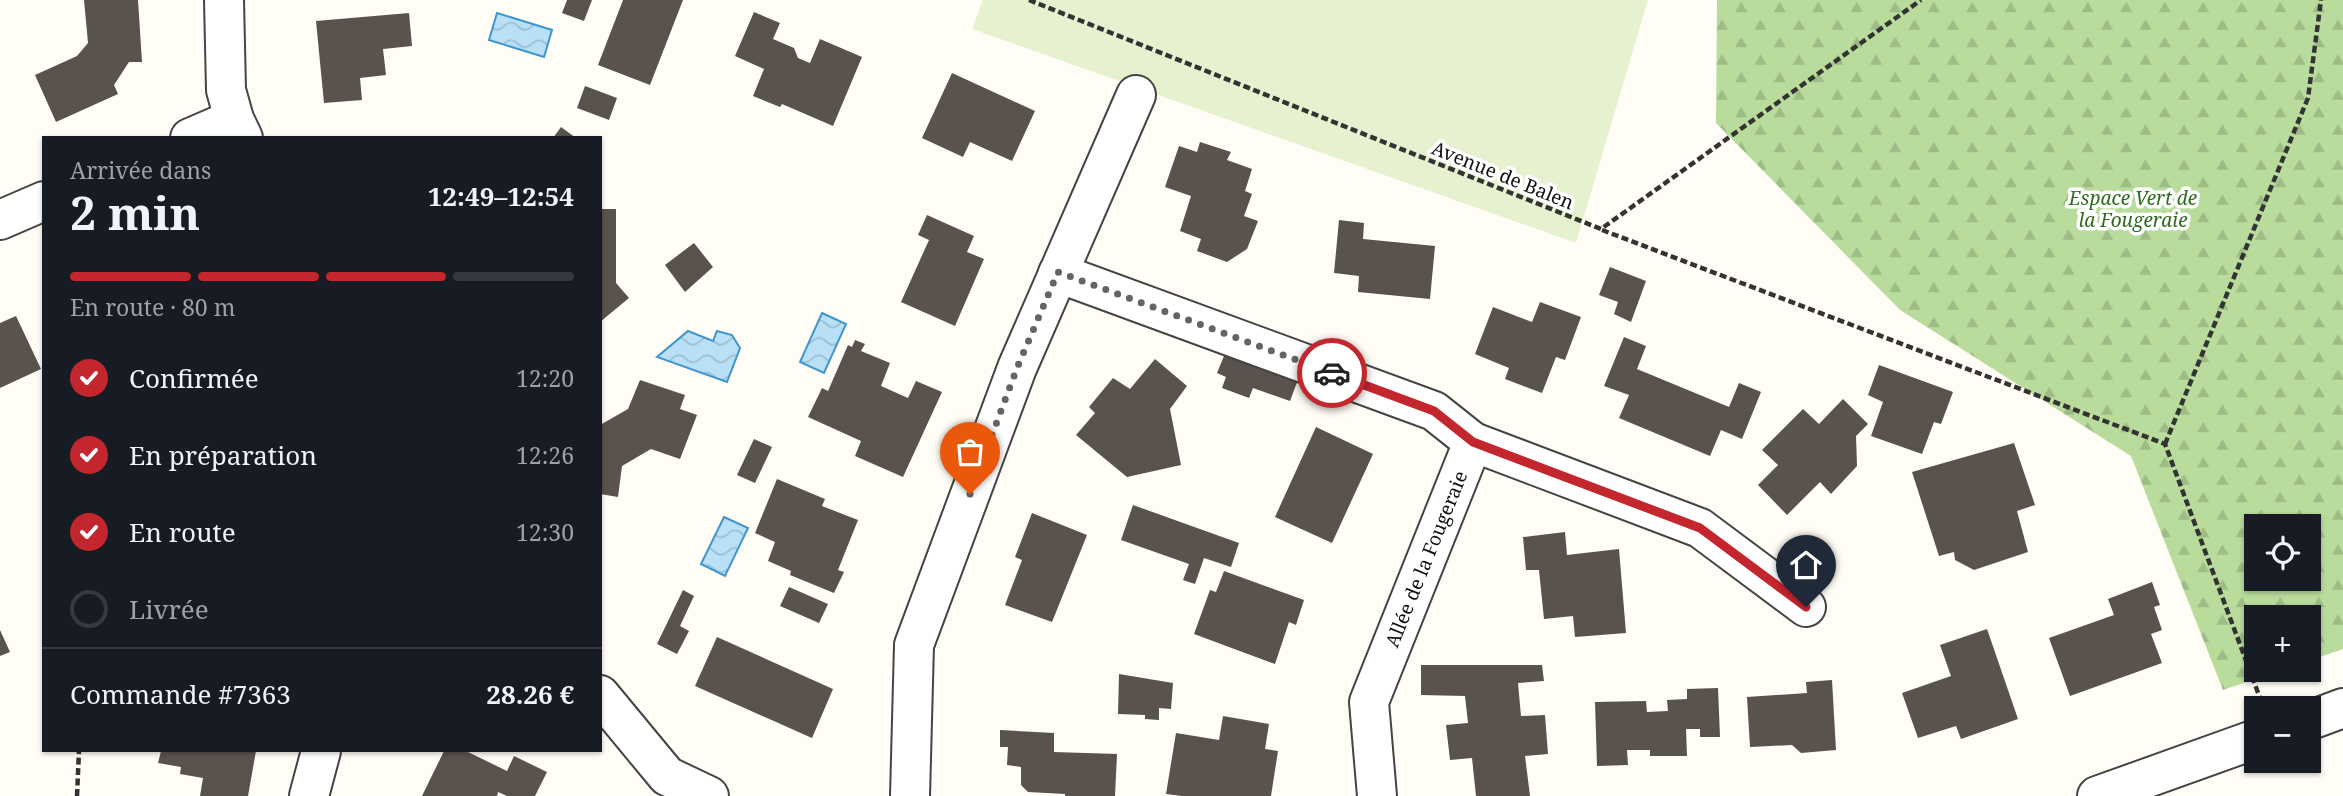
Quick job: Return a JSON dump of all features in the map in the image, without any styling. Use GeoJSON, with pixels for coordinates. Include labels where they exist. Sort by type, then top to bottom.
{"type":"FeatureCollection","features":[{"type":"Feature","properties":{"kind":"street"},"geometry":{"type":"LineString","coordinates":[[201,136],[239,129],[226,90],[224,0]]}},
{"type":"Feature","properties":{"kind":"street"},"geometry":{"type":"LineString","coordinates":[[910,796],[914,645],[1017,368],[1136,95]]}},
{"type":"Feature","properties":{"kind":"street"},"geometry":{"type":"LineString","coordinates":[[0,220],[42,202]]}},
{"type":"Feature","properties":{"kind":"street"},"geometry":{"type":"LineString","coordinates":[[1058,272],[1434,411],[1473,442],[1700,528],[1806,607]]}},
{"type":"Feature","properties":{"kind":"street","name":"Allée de la Fougeraie"},"geometry":{"type":"LineString","coordinates":[[1377,796],[1369,702],[1473,442]]}},
{"type":"Feature","properties":{"kind":"street"},"geometry":{"type":"LineString","coordinates":[[602,697],[667,776],[709,796]]}},
{"type":"Feature","properties":{"kind":"street"},"geometry":{"type":"LineString","coordinates":[[2321,716],[2343,708]]}},
{"type":"Feature","properties":{"kind":"street"},"geometry":{"type":"LineString","coordinates":[[2097,796],[2244,743]]}},
{"type":"Feature","properties":{"kind":"street"},"geometry":{"type":"LineString","coordinates":[[309,796],[321,752]]}},
{"type":"Feature","properties":{"kind":"path","name":"Avenue de Balen"},"geometry":{"type":"LineString","coordinates":[[1029,0],[1601,229],[2165,444]]}},
{"type":"Feature","properties":{"kind":"path"},"geometry":{"type":"LineString","coordinates":[[1601,229],[1921,0]]}},
{"type":"Feature","properties":{"kind":"path"},"geometry":{"type":"LineString","coordinates":[[2259,696],[2165,444],[2308,98],[2321,0]]}},
{"type":"Feature","properties":{"kind":"path"},"geometry":{"type":"LineString","coordinates":[[77,796],[79,752]]}},
{"type":"Feature","properties":{"kind":"green space"},"geometry":{"type":"Polygon","coordinates":[[[983,0],[1648,0],[1576,243],[972,29],[983,0]]]}},
{"type":"Feature","properties":{"kind":"green space","name":"Espace Vert de la Fougeraie"},"geometry":{"type":"Polygon","coordinates":[[[1717,0],[2343,0],[2343,649],[2321,657],[2321,605],[2244,605],[2244,682],[2246,682],[2223,690],[2131,456],[1900,310],[1716,123],[1717,0]]]}},
{"type":"Feature","properties":{"kind":"water"},"geometry":{"type":"Polygon","coordinates":[[[497,13],[552,30],[544,57],[489,40],[497,13]]]}},
{"type":"Feature","properties":{"kind":"water"},"geometry":{"type":"Polygon","coordinates":[[[822,313],[846,324],[824,373],[800,362],[822,313]]]}},
{"type":"Feature","properties":{"kind":"water"},"geometry":{"type":"Polygon","coordinates":[[[688,331],[713,341],[717,331],[732,335],[740,348],[727,382],[657,357],[688,331]]]}},
{"type":"Feature","properties":{"kind":"water"},"geometry":{"type":"Polygon","coordinates":[[[724,517],[748,528],[725,576],[701,564],[724,517]]]}},
{"type":"Feature","properties":{"kind":"building"},"geometry":{"type":"Polygon","coordinates":[[[84,0],[138,0],[142,62],[129,62],[114,85],[118,94],[56,122],[35,75],[77,56],[88,43],[84,0]]]}},
{"type":"Feature","properties":{"kind":"building"},"geometry":{"type":"Polygon","coordinates":[[[567,0],[592,0],[584,21],[562,13],[567,0]]]}},
{"type":"Feature","properties":{"kind":"building"},"geometry":{"type":"Polygon","coordinates":[[[623,0],[683,0],[650,85],[598,65],[623,0]]]}},
{"type":"Feature","properties":{"kind":"building"},"geometry":{"type":"Polygon","coordinates":[[[754,12],[780,23],[773,39],[794,48],[798,58],[810,63],[820,39],[862,57],[833,126],[782,104],[780,107],[753,96],[764,69],[735,56],[754,12]]]}},
{"type":"Feature","properties":{"kind":"building"},"geometry":{"type":"Polygon","coordinates":[[[409,13],[412,46],[383,49],[386,75],[360,78],[362,100],[324,103],[316,21],[409,13]]]}},
{"type":"Feature","properties":{"kind":"building"},"geometry":{"type":"Polygon","coordinates":[[[952,73],[1035,111],[1012,161],[970,142],[963,157],[922,138],[952,73]]]}},
{"type":"Feature","properties":{"kind":"building"},"geometry":{"type":"Polygon","coordinates":[[[585,86],[617,98],[609,120],[577,108],[585,86]]]}},
{"type":"Feature","properties":{"kind":"building"},"geometry":{"type":"Polygon","coordinates":[[[561,127],[573,136],[554,136],[561,127]]]}},
{"type":"Feature","properties":{"kind":"building"},"geometry":{"type":"Polygon","coordinates":[[[1200,142],[1231,152],[1227,160],[1252,169],[1245,191],[1252,194],[1244,216],[1258,221],[1247,249],[1227,262],[1197,251],[1201,239],[1180,231],[1191,196],[1165,187],[1179,146],[1197,152],[1200,142]]]}},
{"type":"Feature","properties":{"kind":"building"},"geometry":{"type":"Polygon","coordinates":[[[602,209],[616,209],[616,283],[629,298],[602,320],[602,209]]]}},
{"type":"Feature","properties":{"kind":"building"},"geometry":{"type":"Polygon","coordinates":[[[927,215],[974,236],[967,252],[984,259],[955,326],[901,302],[929,240],[918,235],[927,215]]]}},
{"type":"Feature","properties":{"kind":"building"},"geometry":{"type":"Polygon","coordinates":[[[1339,220],[1364,223],[1363,239],[1435,246],[1430,299],[1358,292],[1359,276],[1334,273],[1339,220]]]}},
{"type":"Feature","properties":{"kind":"building"},"geometry":{"type":"Polygon","coordinates":[[[694,243],[713,267],[685,292],[665,265],[694,243]]]}},
{"type":"Feature","properties":{"kind":"building"},"geometry":{"type":"Polygon","coordinates":[[[1610,267],[1646,281],[1631,322],[1614,314],[1618,302],[1599,295],[1610,267]]]}},
{"type":"Feature","properties":{"kind":"building"},"geometry":{"type":"Polygon","coordinates":[[[1540,302],[1581,317],[1565,360],[1556,357],[1542,393],[1505,379],[1509,368],[1475,354],[1493,307],[1532,322],[1540,302]]]}},
{"type":"Feature","properties":{"kind":"building"},"geometry":{"type":"Polygon","coordinates":[[[16,316],[41,369],[0,388],[0,323],[16,316]]]}},
{"type":"Feature","properties":{"kind":"building"},"geometry":{"type":"Polygon","coordinates":[[[1624,337],[1646,346],[1637,369],[1729,407],[1739,383],[1761,392],[1742,439],[1721,430],[1710,456],[1619,418],[1629,395],[1604,386],[1624,337]]]}},
{"type":"Feature","properties":{"kind":"building"},"geometry":{"type":"Polygon","coordinates":[[[855,340],[865,344],[861,351],[890,363],[881,386],[908,398],[916,381],[942,392],[903,477],[855,456],[861,441],[808,417],[822,388],[828,391],[848,345],[852,347],[855,340]]]}},
{"type":"Feature","properties":{"kind":"building"},"geometry":{"type":"Polygon","coordinates":[[[1226,351],[1299,377],[1290,401],[1253,388],[1249,398],[1222,388],[1226,377],[1217,373],[1226,351]]]}},
{"type":"Feature","properties":{"kind":"building"},"geometry":{"type":"Polygon","coordinates":[[[1155,359],[1187,386],[1170,409],[1181,465],[1127,477],[1076,435],[1095,413],[1089,407],[1113,378],[1130,389],[1155,359]]]}},
{"type":"Feature","properties":{"kind":"building"},"geometry":{"type":"Polygon","coordinates":[[[1879,365],[1953,392],[1941,424],[1934,422],[1922,454],[1871,436],[1883,402],[1868,395],[1879,365]]]}},
{"type":"Feature","properties":{"kind":"building"},"geometry":{"type":"Polygon","coordinates":[[[640,380],[685,395],[680,409],[697,415],[680,459],[651,449],[622,466],[618,497],[602,494],[602,424],[628,409],[640,380]]]}},
{"type":"Feature","properties":{"kind":"building"},"geometry":{"type":"Polygon","coordinates":[[[1843,399],[1868,424],[1856,436],[1857,466],[1831,494],[1820,482],[1787,515],[1758,485],[1778,465],[1762,450],[1803,409],[1819,424],[1843,399]]]}},
{"type":"Feature","properties":{"kind":"building"},"geometry":{"type":"Polygon","coordinates":[[[1316,427],[1373,454],[1332,543],[1275,517],[1316,427]]]}},
{"type":"Feature","properties":{"kind":"building"},"geometry":{"type":"Polygon","coordinates":[[[754,439],[772,447],[755,483],[737,475],[754,439]]]}},
{"type":"Feature","properties":{"kind":"building"},"geometry":{"type":"Polygon","coordinates":[[[2014,443],[2035,505],[2017,511],[2028,552],[1974,570],[1955,560],[1954,552],[1939,556],[1912,472],[2014,443]]]}},
{"type":"Feature","properties":{"kind":"building"},"geometry":{"type":"Polygon","coordinates":[[[777,479],[825,499],[822,506],[858,520],[838,570],[844,572],[834,593],[790,575],[791,571],[768,561],[775,542],[755,533],[777,479]]]}},
{"type":"Feature","properties":{"kind":"building"},"geometry":{"type":"Polygon","coordinates":[[[1133,505],[1239,543],[1231,567],[1204,558],[1195,584],[1183,580],[1189,564],[1121,540],[1133,505]]]}},
{"type":"Feature","properties":{"kind":"building"},"geometry":{"type":"Polygon","coordinates":[[[1032,513],[1087,535],[1052,622],[1005,605],[1022,560],[1015,557],[1032,513]]]}},
{"type":"Feature","properties":{"kind":"building"},"geometry":{"type":"Polygon","coordinates":[[[1565,532],[1567,555],[1619,549],[1626,633],[1575,637],[1573,616],[1544,619],[1539,570],[1526,570],[1523,537],[1565,532]]]}},
{"type":"Feature","properties":{"kind":"building"},"geometry":{"type":"Polygon","coordinates":[[[1224,571],[1304,600],[1296,625],[1289,622],[1275,664],[1194,634],[1210,590],[1216,592],[1224,571]]]}},
{"type":"Feature","properties":{"kind":"building"},"geometry":{"type":"Polygon","coordinates":[[[2152,582],[2160,605],[2154,607],[2162,630],[2151,634],[2162,663],[2070,696],[2049,638],[2114,615],[2108,599],[2152,582]]]}},
{"type":"Feature","properties":{"kind":"building"},"geometry":{"type":"Polygon","coordinates":[[[789,587],[828,604],[819,623],[780,606],[789,587]]]}},
{"type":"Feature","properties":{"kind":"building"},"geometry":{"type":"Polygon","coordinates":[[[683,590],[694,596],[680,626],[689,631],[677,654],[657,644],[683,590]]]}},
{"type":"Feature","properties":{"kind":"building"},"geometry":{"type":"Polygon","coordinates":[[[1987,629],[2018,719],[1961,739],[1956,726],[1918,738],[1902,693],[1951,676],[1940,645],[1987,629]]]}},
{"type":"Feature","properties":{"kind":"building"},"geometry":{"type":"Polygon","coordinates":[[[0,630],[10,652],[0,656],[0,630]]]}},
{"type":"Feature","properties":{"kind":"building"},"geometry":{"type":"Polygon","coordinates":[[[717,637],[833,689],[812,738],[695,686],[717,637]]]}},
{"type":"Feature","properties":{"kind":"building"},"geometry":{"type":"Polygon","coordinates":[[[1421,665],[1542,665],[1544,681],[1518,683],[1521,716],[1545,715],[1548,754],[1525,756],[1530,796],[1476,796],[1472,758],[1450,760],[1446,725],[1468,723],[1465,696],[1421,695],[1421,665]]]}},
{"type":"Feature","properties":{"kind":"building"},"geometry":{"type":"Polygon","coordinates":[[[1119,674],[1173,683],[1171,709],[1159,708],[1159,720],[1145,719],[1145,715],[1118,714],[1119,674]]]}},
{"type":"Feature","properties":{"kind":"building"},"geometry":{"type":"Polygon","coordinates":[[[1832,680],[1836,750],[1801,753],[1792,745],[1750,747],[1747,697],[1807,693],[1806,682],[1832,680]]]}},
{"type":"Feature","properties":{"kind":"building"},"geometry":{"type":"Polygon","coordinates":[[[1718,688],[1720,737],[1700,737],[1700,729],[1686,729],[1687,756],[1650,756],[1650,750],[1627,750],[1628,765],[1597,766],[1595,702],[1646,701],[1647,712],[1668,711],[1667,700],[1687,699],[1687,689],[1718,688]]]}},
{"type":"Feature","properties":{"kind":"building"},"geometry":{"type":"Polygon","coordinates":[[[1223,716],[1269,724],[1265,749],[1278,751],[1271,796],[1166,794],[1176,733],[1219,740],[1223,716]]]}},
{"type":"Feature","properties":{"kind":"building"},"geometry":{"type":"Polygon","coordinates":[[[1000,730],[1054,733],[1054,752],[1117,754],[1115,796],[1065,796],[1028,792],[1021,785],[1021,767],[1007,765],[1008,747],[1000,747],[1000,730]]]}},
{"type":"Feature","properties":{"kind":"building"},"geometry":{"type":"Polygon","coordinates":[[[161,752],[256,752],[248,796],[200,796],[203,778],[180,774],[181,767],[158,763],[161,752]]]}},
{"type":"Feature","properties":{"kind":"building"},"geometry":{"type":"Polygon","coordinates":[[[444,752],[468,752],[507,771],[514,756],[547,772],[535,796],[507,796],[498,792],[497,796],[422,796],[444,752]]]}},
{"type":"Feature","properties":{"kind":"way so far"},"geometry":{"type":"LineString","coordinates":[[970,494],[1017,368],[1058,272],[1332,373]]}},
{"type":"Feature","properties":{"kind":"route"},"geometry":{"type":"LineString","coordinates":[[1332,373],[1434,411],[1473,442],[1700,528],[1806,607]]}}]}
